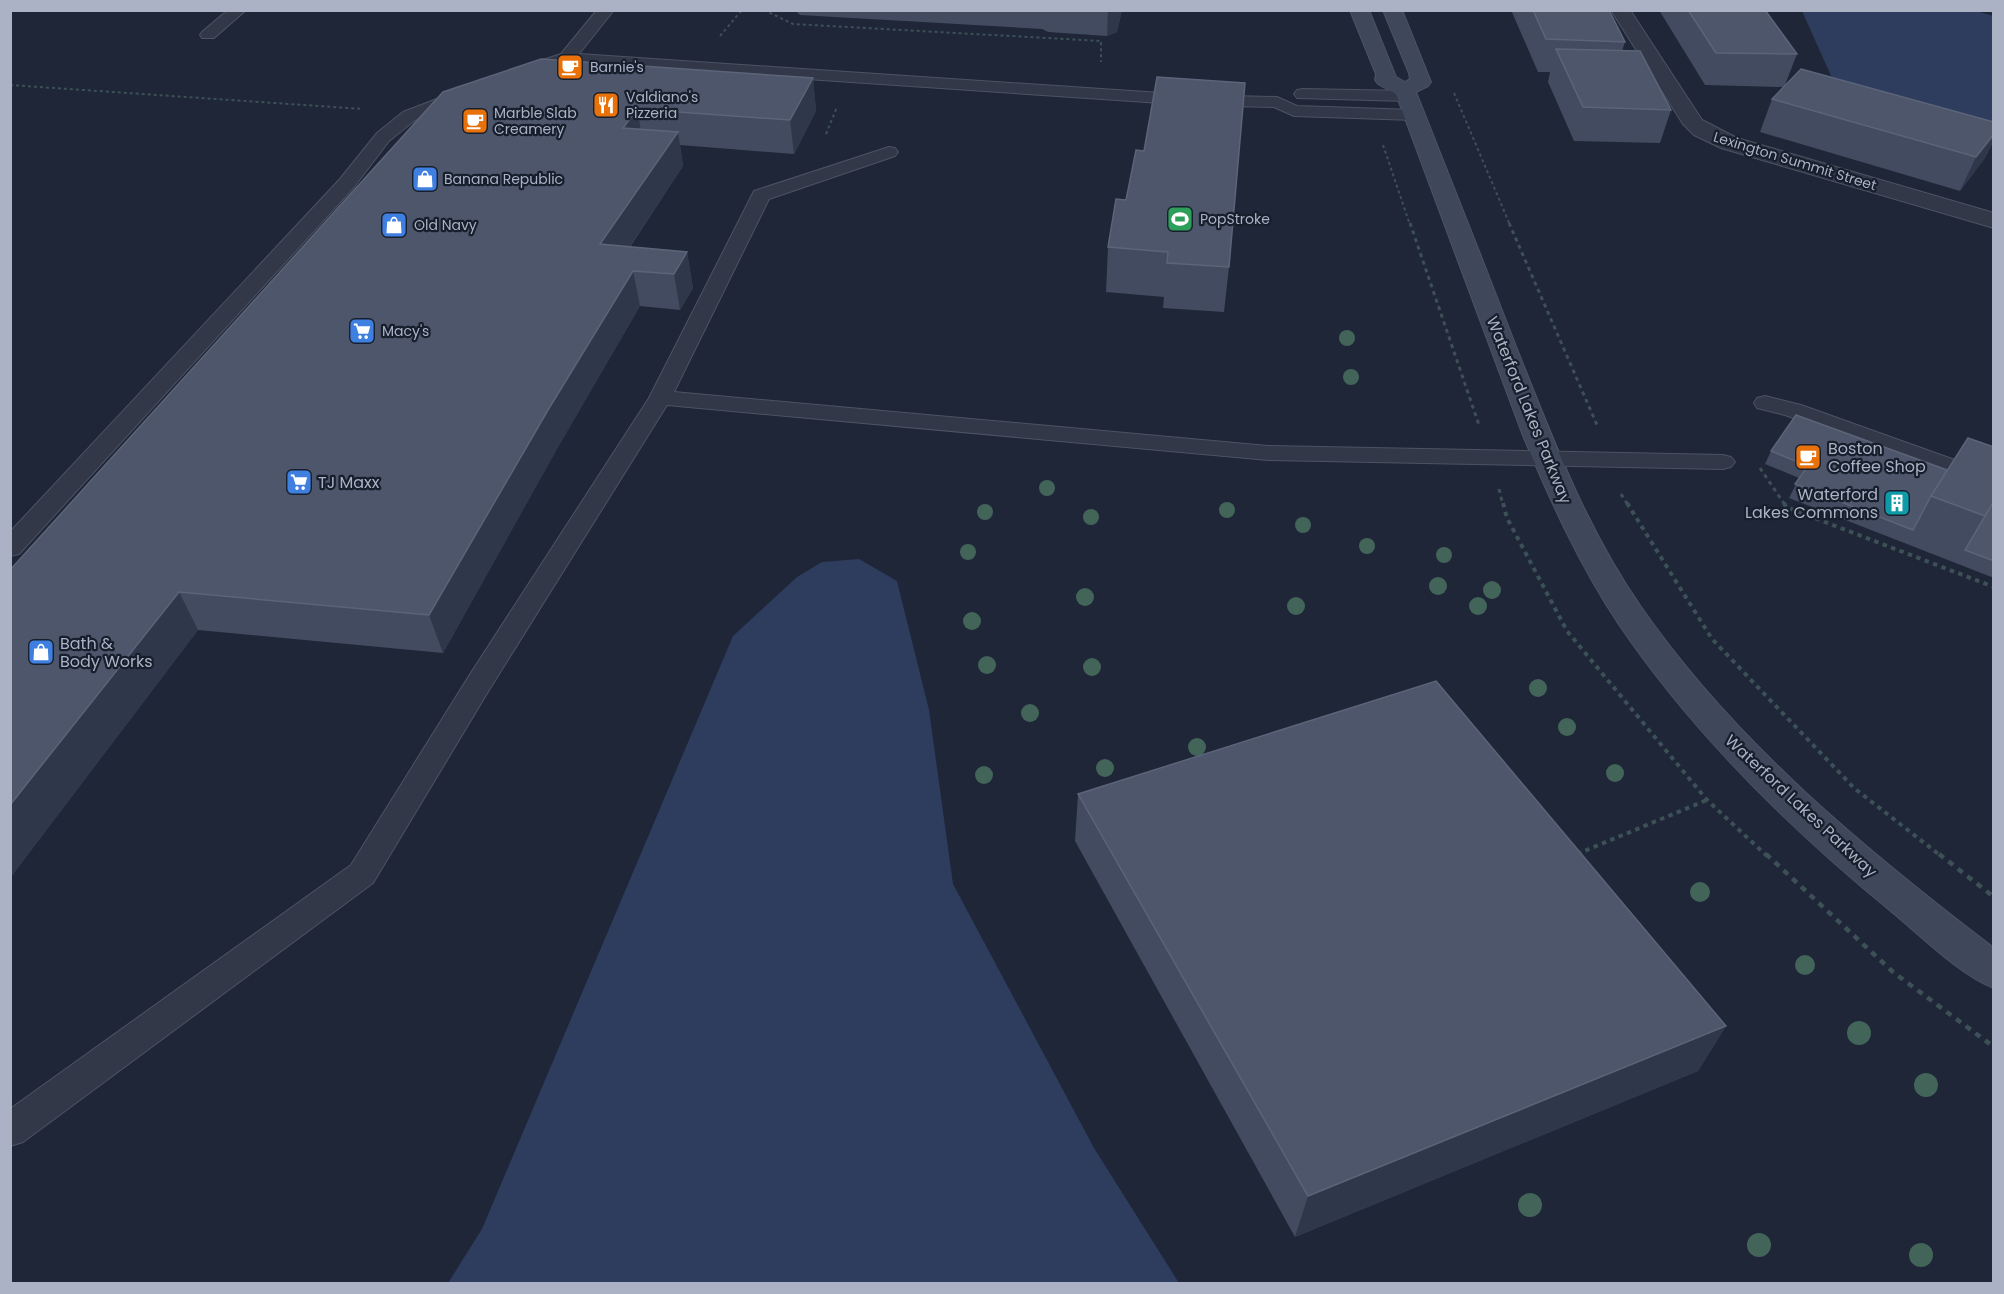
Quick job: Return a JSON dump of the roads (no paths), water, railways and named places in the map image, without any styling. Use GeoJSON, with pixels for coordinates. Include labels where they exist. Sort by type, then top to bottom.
{"type":"FeatureCollection","features":[{"type":"Feature","properties":{"kind":"street","name":"Waterford Lakes Parkway"},"geometry":{"type":"LineString","coordinates":[[1359,10],[1386,74],[1385,80],[1409,100],[1546,459],[1585,540],[1630,614],[1690,695],[1731,741],[1828,835],[1910,905],[1994,971]]}},
{"type":"Feature","properties":{"kind":"street"},"geometry":{"type":"LineString","coordinates":[[1392,10],[1419,73],[1420,82],[1409,100]]}},
{"type":"Feature","properties":{"kind":"street","name":"Lexington Summit Street"},"geometry":{"type":"LineString","coordinates":[[1620,10],[1694,124],[1702,130],[1729,143],[1994,221]]}},
{"type":"Feature","properties":{"kind":"lane"},"geometry":{"type":"LineString","coordinates":[[208,35],[238,10]]}},
{"type":"Feature","properties":{"kind":"lane"},"geometry":{"type":"LineString","coordinates":[[567,58],[606,10]]}},
{"type":"Feature","properties":{"kind":"lane"},"geometry":{"type":"LineString","coordinates":[[508,78],[567,58],[1118,95],[1277,102],[1294,111],[1409,100]]}},
{"type":"Feature","properties":{"kind":"lane"},"geometry":{"type":"LineString","coordinates":[[10,548],[347,183],[383,137],[409,116],[479,88]]}},
{"type":"Feature","properties":{"kind":"lane"},"geometry":{"type":"LineString","coordinates":[[10,1130],[362,874],[479,683],[660,398],[761,195],[889,152]]}},
{"type":"Feature","properties":{"kind":"lane"},"geometry":{"type":"LineString","coordinates":[[660,398],[1268,453],[1723,462]]}},
{"type":"Feature","properties":{"kind":"lane"},"geometry":{"type":"LineString","coordinates":[[1765,403],[1793,410],[1994,483]]}},
{"type":"Feature","properties":{"kind":"water"},"geometry":{"type":"Polygon","coordinates":[[[1973,10],[1993,16],[1993,129],[1832,78],[1802,11],[1973,10]]]}},
{"type":"Feature","properties":{"kind":"water"},"geometry":{"type":"Polygon","coordinates":[[[859,559],[897,581],[929,710],[953,884],[1094,1148],[1179,1283],[448,1283],[482,1229],[733,636],[797,577],[822,562],[859,559]]]}},
{"type":"Feature","properties":{"kind":"place","name":"Barnie's"},"geometry":{"type":"Point","coordinates":[570,67]}},
{"type":"Feature","properties":{"kind":"place","name":"Valdiano's Pizzeria"},"geometry":{"type":"Point","coordinates":[606,105]}},
{"type":"Feature","properties":{"kind":"place","name":"Marble Slab Creamery"},"geometry":{"type":"Point","coordinates":[475,121]}},
{"type":"Feature","properties":{"kind":"place","name":"Banana Republic"},"geometry":{"type":"Point","coordinates":[425,179]}},
{"type":"Feature","properties":{"kind":"place","name":"PopStroke"},"geometry":{"type":"Point","coordinates":[1180,219]}},
{"type":"Feature","properties":{"kind":"place","name":"Old Navy"},"geometry":{"type":"Point","coordinates":[394,225]}},
{"type":"Feature","properties":{"kind":"place","name":"Macy's"},"geometry":{"type":"Point","coordinates":[362,331]}},
{"type":"Feature","properties":{"kind":"place","name":"Boston Coffee Shop"},"geometry":{"type":"Point","coordinates":[1808,457]}},
{"type":"Feature","properties":{"kind":"place","name":"TJ Maxx"},"geometry":{"type":"Point","coordinates":[299,482]}},
{"type":"Feature","properties":{"kind":"place","name":"Waterford Lakes Commons"},"geometry":{"type":"Point","coordinates":[1897,503]}},
{"type":"Feature","properties":{"kind":"place","name":"Bath & Body Works"},"geometry":{"type":"Point","coordinates":[41,652]}}]}
